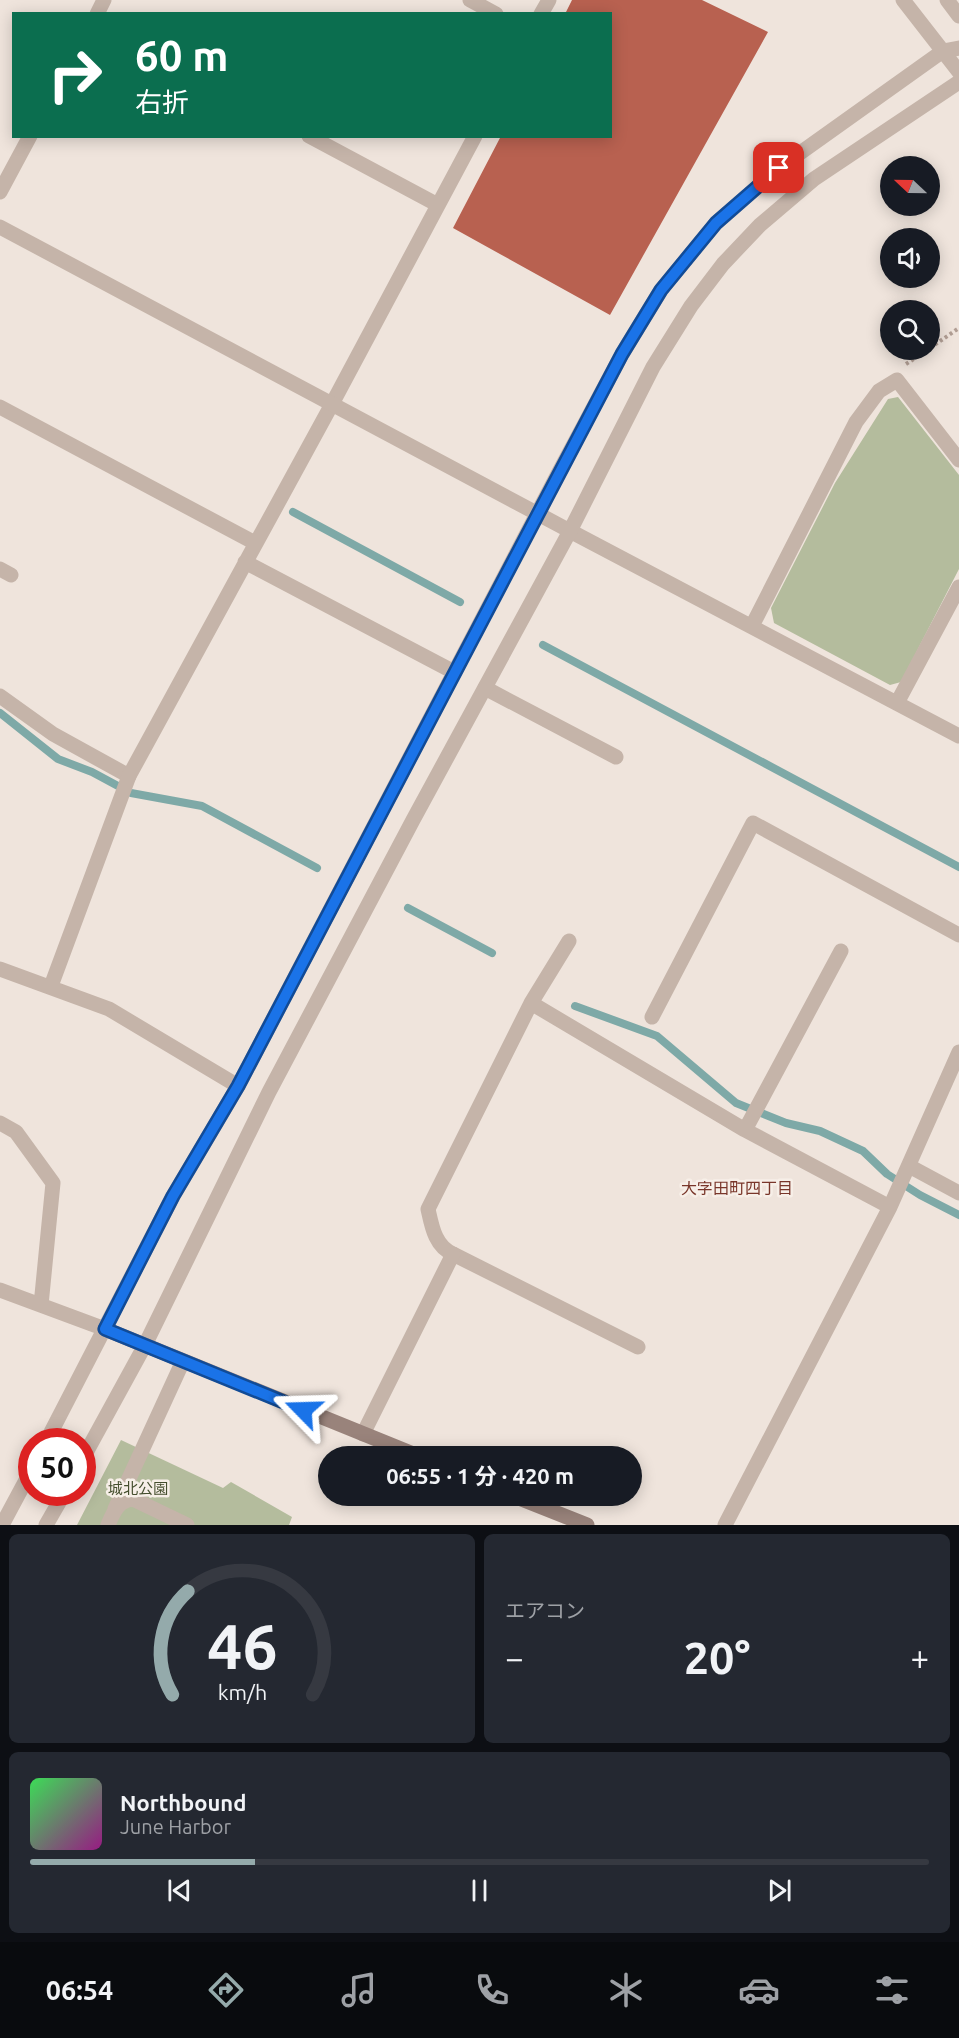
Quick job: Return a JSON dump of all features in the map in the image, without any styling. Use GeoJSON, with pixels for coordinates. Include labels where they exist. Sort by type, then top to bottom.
{"type":"FeatureCollection","features":[{"type":"Feature","properties":{"kind":"main road"},"geometry":{"type":"LineString","coordinates":[[105,1329],[393,1446]]}},
{"type":"Feature","properties":{"kind":"main road"},"geometry":{"type":"LineString","coordinates":[[539,1506],[586,1525]]}},
{"type":"Feature","properties":{"kind":"street"},"geometry":{"type":"LineString","coordinates":[[470,0],[492,12]]}},
{"type":"Feature","properties":{"kind":"street"},"geometry":{"type":"LineString","coordinates":[[903,0],[959,72]]}},
{"type":"Feature","properties":{"kind":"street"},"geometry":{"type":"LineString","coordinates":[[947,0],[959,15]]}},
{"type":"Feature","properties":{"kind":"street"},"geometry":{"type":"LineString","coordinates":[[53,1428],[173,1196],[238,1086],[537,513],[622,354],[655,299],[716,223],[779,168],[943,51],[959,48]]}},
{"type":"Feature","properties":{"kind":"street"},"geometry":{"type":"LineString","coordinates":[[96,1434],[144,1345],[269,1092],[570,531],[653,367],[691,306],[723,264],[760,225],[814,179],[959,82]]}},
{"type":"Feature","properties":{"kind":"street"},"geometry":{"type":"LineString","coordinates":[[0,192],[29,138]]}},
{"type":"Feature","properties":{"kind":"street"},"geometry":{"type":"LineString","coordinates":[[313,138],[438,205]]}},
{"type":"Feature","properties":{"kind":"street"},"geometry":{"type":"LineString","coordinates":[[51,986],[129,776],[474,138]]}},
{"type":"Feature","properties":{"kind":"street"},"geometry":{"type":"LineString","coordinates":[[0,227],[959,736]]}},
{"type":"Feature","properties":{"kind":"street"},"geometry":{"type":"LineString","coordinates":[[752,626],[856,422],[879,391],[897,380],[959,460]]}},
{"type":"Feature","properties":{"kind":"street"},"geometry":{"type":"LineString","coordinates":[[0,407],[255,543]]}},
{"type":"Feature","properties":{"kind":"street"},"geometry":{"type":"LineString","coordinates":[[245,562],[454,672]]}},
{"type":"Feature","properties":{"kind":"street"},"geometry":{"type":"LineString","coordinates":[[897,703],[959,587]]}},
{"type":"Feature","properties":{"kind":"street"},"geometry":{"type":"LineString","coordinates":[[485,688],[616,757]]}},
{"type":"Feature","properties":{"kind":"street"},"geometry":{"type":"LineString","coordinates":[[0,696],[53,734],[129,776]]}},
{"type":"Feature","properties":{"kind":"street"},"geometry":{"type":"LineString","coordinates":[[652,1017],[753,823],[959,936]]}},
{"type":"Feature","properties":{"kind":"street"},"geometry":{"type":"LineString","coordinates":[[569,941],[531,1003],[428,1209],[434,1236],[444,1250],[638,1347]]}},
{"type":"Feature","properties":{"kind":"street"},"geometry":{"type":"LineString","coordinates":[[745,1130],[841,951]]}},
{"type":"Feature","properties":{"kind":"street"},"geometry":{"type":"LineString","coordinates":[[0,969],[109,1009],[238,1086]]}},
{"type":"Feature","properties":{"kind":"street"},"geometry":{"type":"LineString","coordinates":[[531,1003],[745,1130],[890,1207]]}},
{"type":"Feature","properties":{"kind":"street"},"geometry":{"type":"LineString","coordinates":[[725,1525],[890,1207],[959,1052]]}},
{"type":"Feature","properties":{"kind":"street"},"geometry":{"type":"LineString","coordinates":[[0,1123],[16,1132],[53,1183],[41,1305]]}},
{"type":"Feature","properties":{"kind":"street"},"geometry":{"type":"LineString","coordinates":[[907,1170],[959,1194]]}},
{"type":"Feature","properties":{"kind":"street"},"geometry":{"type":"LineString","coordinates":[[363,1434],[453,1254]]}},
{"type":"Feature","properties":{"kind":"street"},"geometry":{"type":"LineString","coordinates":[[0,1290],[105,1329]]}},
{"type":"Feature","properties":{"kind":"street"},"geometry":{"type":"LineString","coordinates":[[108,1525],[183,1361]]}},
{"type":"Feature","properties":{"kind":"street"},"geometry":{"type":"LineString","coordinates":[[2,1525],[18,1495]]}},
{"type":"Feature","properties":{"kind":"street"},"geometry":{"type":"LineString","coordinates":[[115,1509],[126,1500],[133,1499],[186,1525]]}},
{"type":"Feature","properties":{"kind":"street"},"geometry":{"type":"LineString","coordinates":[[46,1525],[57,1506]]}},
{"type":"Feature","properties":{"kind":"path"},"geometry":{"type":"LineString","coordinates":[[940,341],[959,328]]}},
{"type":"Feature","properties":{"kind":"green space"},"geometry":{"type":"Polygon","coordinates":[[[898,397],[959,475],[959,569],[901,682],[890,685],[774,623],[771,608],[835,483],[888,399],[898,397]]]}},
{"type":"Feature","properties":{"kind":"green space","name":"城北公園"},"geometry":{"type":"Polygon","coordinates":[[[121,1440],[223,1488],[231,1482],[292,1517],[289,1525],[77,1525],[87,1506],[96,1506],[96,1488],[121,1440]]]}},
{"type":"Feature","properties":{"kind":"building"},"geometry":{"type":"Polygon","coordinates":[[[572,0],[702,0],[768,32],[610,315],[453,228],[500,138],[612,138],[612,12],[566,12],[572,0]]]}},
{"type":"Feature","properties":{"kind":"waterway"},"geometry":{"type":"LineString","coordinates":[[293,512],[460,602]]}},
{"type":"Feature","properties":{"kind":"waterway"},"geometry":{"type":"LineString","coordinates":[[543,645],[959,867]]}},
{"type":"Feature","properties":{"kind":"waterway"},"geometry":{"type":"LineString","coordinates":[[0,713],[58,759],[92,772],[131,793],[202,806],[317,868]]}},
{"type":"Feature","properties":{"kind":"waterway"},"geometry":{"type":"LineString","coordinates":[[408,908],[492,953]]}},
{"type":"Feature","properties":{"kind":"waterway"},"geometry":{"type":"LineString","coordinates":[[575,1006],[657,1036],[736,1103],[786,1123],[820,1131],[863,1151],[887,1174],[920,1195],[959,1215]]}},
{"type":"Feature","properties":{"kind":"district","name":"大字田町四丁目"},"geometry":{"type":"Point","coordinates":[737,1188]}},
{"type":"Feature","properties":{"kind":"route"},"geometry":{"type":"LineString","coordinates":[[303,1410],[105,1329],[173,1196],[238,1086],[622,354],[661,290],[716,223],[779,168]]}}]}
